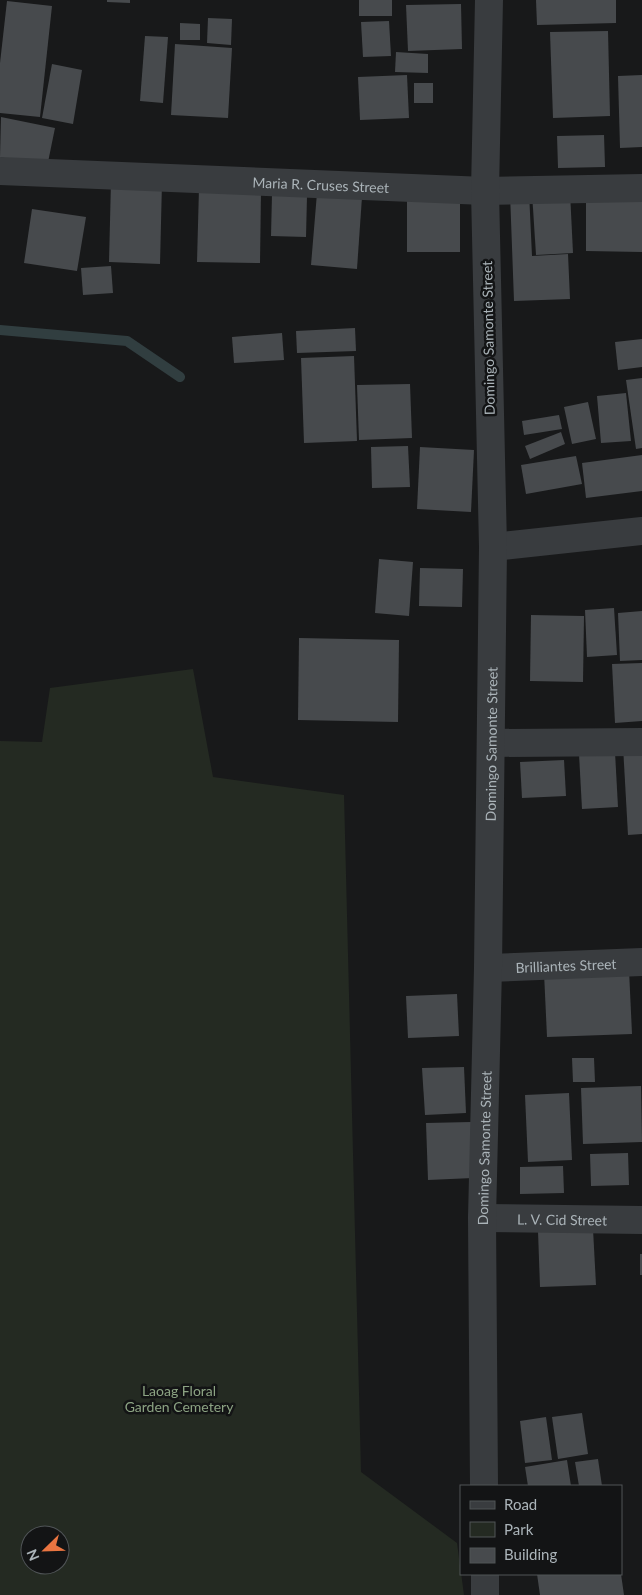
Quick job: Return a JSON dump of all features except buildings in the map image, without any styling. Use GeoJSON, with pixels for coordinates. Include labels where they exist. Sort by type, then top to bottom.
{"type":"FeatureCollection","features":[{"type":"Feature","properties":{"kind":"street","name":"Domingo Samonte Street"},"geometry":{"type":"LineString","coordinates":[[484,1485],[482,1218],[488,968],[493,547],[485,191],[489,0]]}},
{"type":"Feature","properties":{"kind":"street","name":"Maria R. Cruses Street"},"geometry":{"type":"LineString","coordinates":[[0,171],[485,191],[642,188]]}},
{"type":"Feature","properties":{"kind":"street"},"geometry":{"type":"LineString","coordinates":[[493,547],[642,531]]}},
{"type":"Feature","properties":{"kind":"street"},"geometry":{"type":"LineString","coordinates":[[491,743],[642,742]]}},
{"type":"Feature","properties":{"kind":"street","name":"Brilliantes Street"},"geometry":{"type":"LineString","coordinates":[[488,968],[642,962]]}},
{"type":"Feature","properties":{"kind":"street","name":"L. V. Cid Street"},"geometry":{"type":"LineString","coordinates":[[482,1218],[642,1220]]}},
{"type":"Feature","properties":{"kind":"street"},"geometry":{"type":"LineString","coordinates":[[485,1575],[485,1595]]}},
{"type":"Feature","properties":{"kind":"green space","name":"Laoag Floral Garden Cemetery"},"geometry":{"type":"Polygon","coordinates":[[[193,669],[213,777],[344,795],[361,1472],[457,1543],[464,1595],[0,1595],[0,741],[42,742],[50,688],[193,669]]]}},
{"type":"Feature","properties":{"kind":"waterway"},"geometry":{"type":"LineString","coordinates":[[0,330],[127,341],[180,377]]}}]}
